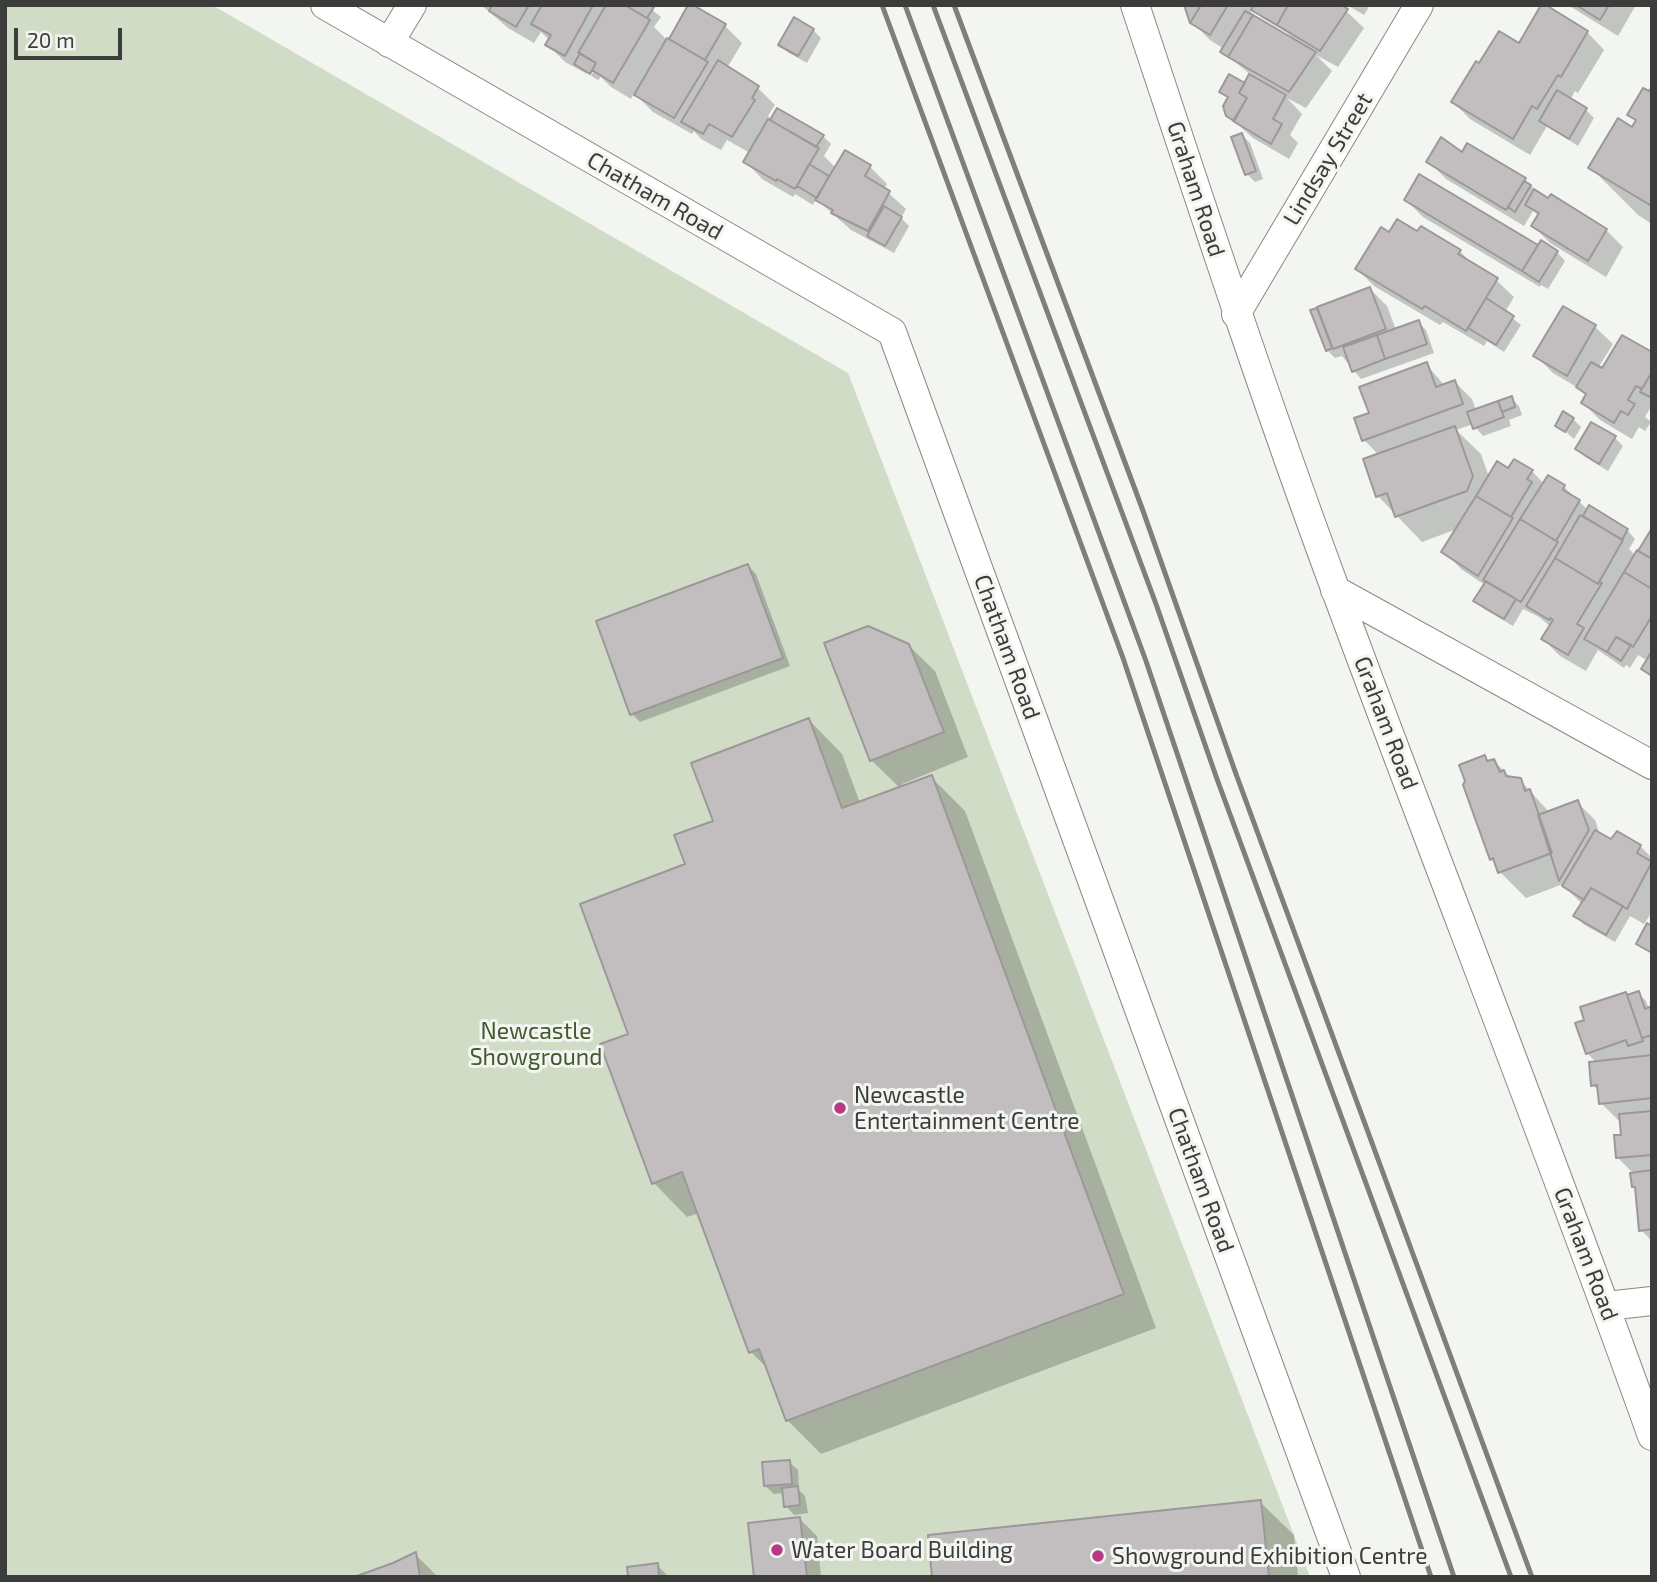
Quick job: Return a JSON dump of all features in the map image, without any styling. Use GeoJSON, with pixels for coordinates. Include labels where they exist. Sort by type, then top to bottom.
{"type":"FeatureCollection","features":[{"type":"Feature","properties":{"kind":"street","name":"Chatham Road"},"geometry":{"type":"LineString","coordinates":[[325,5],[892,332],[1346,1577]]}},
{"type":"Feature","properties":{"kind":"street"},"geometry":{"type":"LineString","coordinates":[[389,43],[412,5]]}},
{"type":"Feature","properties":{"kind":"street","name":"Graham Road"},"geometry":{"type":"LineString","coordinates":[[1135,5],[1236,314],[1335,590],[1606,1306],[1652,1436]]}},
{"type":"Feature","properties":{"kind":"street","name":"Lindsay Street"},"geometry":{"type":"LineString","coordinates":[[1236,314],[1419,5]]}},
{"type":"Feature","properties":{"kind":"street"},"geometry":{"type":"LineString","coordinates":[[1335,590],[1652,765]]}},
{"type":"Feature","properties":{"kind":"street"},"geometry":{"type":"LineString","coordinates":[[1606,1306],[1652,1301]]}},
{"type":"Feature","properties":{"kind":"green space","name":"Newcastle Showground"},"geometry":{"type":"Polygon","coordinates":[[[5,5],[212,5],[848,373],[1310,1577],[5,1577],[5,5]]]}},
{"type":"Feature","properties":{"kind":"building"},"geometry":{"type":"Polygon","coordinates":[[[492,5],[529,5],[516,27],[489,11],[492,5]]]}},
{"type":"Feature","properties":{"kind":"building"},"geometry":{"type":"Polygon","coordinates":[[[542,5],[593,5],[565,56],[545,45],[551,35],[531,24],[542,5]]]}},
{"type":"Feature","properties":{"kind":"building"},"geometry":{"type":"Polygon","coordinates":[[[606,5],[625,5],[650,20],[613,83],[592,70],[596,63],[578,53],[606,5]]]}},
{"type":"Feature","properties":{"kind":"building"},"geometry":{"type":"Polygon","coordinates":[[[625,5],[650,5],[654,7],[647,18],[625,5]]]}},
{"type":"Feature","properties":{"kind":"building"},"geometry":{"type":"Polygon","coordinates":[[[688,5],[693,5],[726,24],[705,60],[669,39],[688,5]]]}},
{"type":"Feature","properties":{"kind":"building"},"geometry":{"type":"Polygon","coordinates":[[[1184,5],[1201,5],[1190,23],[1184,5]]]}},
{"type":"Feature","properties":{"kind":"building"},"geometry":{"type":"Polygon","coordinates":[[[1201,5],[1228,5],[1210,35],[1190,23],[1201,5]]]}},
{"type":"Feature","properties":{"kind":"building"},"geometry":{"type":"Polygon","coordinates":[[[1254,5],[1288,5],[1277,25],[1251,10],[1254,5]]]}},
{"type":"Feature","properties":{"kind":"building"},"geometry":{"type":"Polygon","coordinates":[[[1288,5],[1341,5],[1348,9],[1320,51],[1277,25],[1288,5]]]}},
{"type":"Feature","properties":{"kind":"building"},"geometry":{"type":"Polygon","coordinates":[[[1541,5],[1546,5],[1588,31],[1561,77],[1558,75],[1537,109],[1532,106],[1513,139],[1451,102],[1476,61],[1479,63],[1499,31],[1519,43],[1541,5]]]}},
{"type":"Feature","properties":{"kind":"building"},"geometry":{"type":"Polygon","coordinates":[[[1576,5],[1609,5],[1600,20],[1576,5]]]}},
{"type":"Feature","properties":{"kind":"building"},"geometry":{"type":"Polygon","coordinates":[[[1245,11],[1253,15],[1228,57],[1220,52],[1245,11]]]}},
{"type":"Feature","properties":{"kind":"building"},"geometry":{"type":"Polygon","coordinates":[[[1253,15],[1316,52],[1289,92],[1228,57],[1253,15]]]}},
{"type":"Feature","properties":{"kind":"building"},"geometry":{"type":"Polygon","coordinates":[[[794,17],[814,29],[798,56],[778,45],[794,17]]]}},
{"type":"Feature","properties":{"kind":"building"},"geometry":{"type":"Polygon","coordinates":[[[667,38],[708,62],[674,118],[634,95],[667,38]]]}},
{"type":"Feature","properties":{"kind":"building"},"geometry":{"type":"Polygon","coordinates":[[[580,53],[596,63],[590,74],[574,64],[580,53]]]}},
{"type":"Feature","properties":{"kind":"building"},"geometry":{"type":"Polygon","coordinates":[[[718,60],[759,86],[752,98],[755,100],[732,137],[709,124],[703,134],[681,122],[718,60]]]}},
{"type":"Feature","properties":{"kind":"building"},"geometry":{"type":"Polygon","coordinates":[[[1229,74],[1245,83],[1239,93],[1247,98],[1234,121],[1226,116],[1223,106],[1228,97],[1219,92],[1229,74]]]}},
{"type":"Feature","properties":{"kind":"building"},"geometry":{"type":"Polygon","coordinates":[[[1249,74],[1286,95],[1273,119],[1282,124],[1271,144],[1233,121],[1247,98],[1239,93],[1249,74]]]}},
{"type":"Feature","properties":{"kind":"building"},"geometry":{"type":"Polygon","coordinates":[[[1652,87],[1650,205],[1588,168],[1618,118],[1632,127],[1636,120],[1627,115],[1643,88],[1649,91],[1652,87]]]}},
{"type":"Feature","properties":{"kind":"building"},"geometry":{"type":"Polygon","coordinates":[[[1557,90],[1587,108],[1569,139],[1539,121],[1557,90]]]}},
{"type":"Feature","properties":{"kind":"building"},"geometry":{"type":"Polygon","coordinates":[[[777,108],[824,135],[816,147],[770,120],[777,108]]]}},
{"type":"Feature","properties":{"kind":"building"},"geometry":{"type":"Polygon","coordinates":[[[768,119],[819,148],[795,189],[743,162],[768,119]]]}},
{"type":"Feature","properties":{"kind":"building"},"geometry":{"type":"Polygon","coordinates":[[[1242,133],[1256,171],[1245,175],[1231,137],[1242,133]]]}},
{"type":"Feature","properties":{"kind":"building"},"geometry":{"type":"Polygon","coordinates":[[[1441,137],[1462,152],[1467,143],[1526,178],[1506,210],[1426,162],[1441,137]]]}},
{"type":"Feature","properties":{"kind":"building"},"geometry":{"type":"Polygon","coordinates":[[[845,150],[871,165],[865,176],[890,191],[868,231],[831,213],[833,210],[815,200],[845,150]]]}},
{"type":"Feature","properties":{"kind":"building"},"geometry":{"type":"Polygon","coordinates":[[[809,164],[829,176],[817,198],[797,186],[809,164]]]}},
{"type":"Feature","properties":{"kind":"building"},"geometry":{"type":"Polygon","coordinates":[[[1419,174],[1538,245],[1522,271],[1404,200],[1419,174]]]}},
{"type":"Feature","properties":{"kind":"building"},"geometry":{"type":"Polygon","coordinates":[[[1524,181],[1531,185],[1515,212],[1508,207],[1524,181]]]}},
{"type":"Feature","properties":{"kind":"building"},"geometry":{"type":"Polygon","coordinates":[[[1534,189],[1548,198],[1551,194],[1607,229],[1588,261],[1531,226],[1539,213],[1525,205],[1534,189]]]}},
{"type":"Feature","properties":{"kind":"building"},"geometry":{"type":"Polygon","coordinates":[[[884,206],[902,217],[885,246],[867,236],[884,206]]]}},
{"type":"Feature","properties":{"kind":"building"},"geometry":{"type":"Polygon","coordinates":[[[1397,219],[1417,231],[1421,226],[1461,250],[1458,254],[1498,278],[1466,331],[1425,306],[1422,309],[1355,269],[1381,227],[1389,232],[1397,219]]]}},
{"type":"Feature","properties":{"kind":"building"},"geometry":{"type":"Polygon","coordinates":[[[1541,240],[1558,251],[1539,282],[1522,271],[1541,240]]]}},
{"type":"Feature","properties":{"kind":"building"},"geometry":{"type":"Polygon","coordinates":[[[1370,287],[1386,329],[1333,349],[1317,307],[1370,287]]]}},
{"type":"Feature","properties":{"kind":"building"},"geometry":{"type":"Polygon","coordinates":[[[1486,298],[1514,316],[1496,345],[1468,328],[1486,298]]]}},
{"type":"Feature","properties":{"kind":"building"},"geometry":{"type":"Polygon","coordinates":[[[1563,306],[1596,325],[1567,376],[1533,356],[1563,306]]]}},
{"type":"Feature","properties":{"kind":"building"},"geometry":{"type":"Polygon","coordinates":[[[1317,308],[1332,348],[1326,351],[1310,310],[1317,308]]]}},
{"type":"Feature","properties":{"kind":"building"},"geometry":{"type":"Polygon","coordinates":[[[1419,320],[1427,344],[1385,359],[1377,335],[1419,320]]]}},
{"type":"Feature","properties":{"kind":"building"},"geometry":{"type":"Polygon","coordinates":[[[1377,335],[1385,359],[1352,372],[1343,347],[1377,335]]]}},
{"type":"Feature","properties":{"kind":"building"},"geometry":{"type":"Polygon","coordinates":[[[1622,335],[1652,352],[1652,372],[1642,389],[1636,386],[1628,400],[1635,404],[1628,415],[1621,411],[1614,423],[1581,403],[1586,394],[1576,387],[1591,362],[1602,368],[1622,335]]]}},
{"type":"Feature","properties":{"kind":"building"},"geometry":{"type":"Polygon","coordinates":[[[1427,362],[1436,387],[1455,380],[1463,404],[1362,441],[1354,418],[1369,413],[1359,387],[1427,362]]]}},
{"type":"Feature","properties":{"kind":"building"},"geometry":{"type":"Polygon","coordinates":[[[1652,372],[1652,398],[1640,392],[1652,372]]]}},
{"type":"Feature","properties":{"kind":"building"},"geometry":{"type":"Polygon","coordinates":[[[1512,396],[1515,407],[1502,412],[1498,401],[1512,396]]]}},
{"type":"Feature","properties":{"kind":"building"},"geometry":{"type":"Polygon","coordinates":[[[1498,401],[1504,417],[1473,429],[1467,412],[1498,401]]]}},
{"type":"Feature","properties":{"kind":"building"},"geometry":{"type":"Polygon","coordinates":[[[1563,411],[1574,418],[1565,432],[1555,426],[1563,411]]]}},
{"type":"Feature","properties":{"kind":"building"},"geometry":{"type":"Polygon","coordinates":[[[1591,422],[1616,436],[1599,464],[1575,449],[1591,422]]]}},
{"type":"Feature","properties":{"kind":"building"},"geometry":{"type":"Polygon","coordinates":[[[1455,426],[1473,476],[1467,491],[1395,517],[1387,493],[1376,497],[1363,459],[1455,426]]]}},
{"type":"Feature","properties":{"kind":"building"},"geometry":{"type":"Polygon","coordinates":[[[1514,459],[1533,470],[1527,479],[1532,482],[1511,517],[1476,496],[1497,461],[1508,468],[1514,459]]]}},
{"type":"Feature","properties":{"kind":"building"},"geometry":{"type":"Polygon","coordinates":[[[1548,475],[1565,485],[1563,490],[1580,500],[1556,541],[1520,519],[1548,475]]]}},
{"type":"Feature","properties":{"kind":"building"},"geometry":{"type":"Polygon","coordinates":[[[1476,496],[1513,518],[1478,576],[1441,552],[1476,496]]]}},
{"type":"Feature","properties":{"kind":"building"},"geometry":{"type":"Polygon","coordinates":[[[1589,505],[1628,529],[1622,540],[1583,516],[1589,505]]]}},
{"type":"Feature","properties":{"kind":"building"},"geometry":{"type":"Polygon","coordinates":[[[1580,515],[1623,540],[1598,584],[1555,558],[1580,515]]]}},
{"type":"Feature","properties":{"kind":"building"},"geometry":{"type":"Polygon","coordinates":[[[1520,519],[1558,542],[1521,602],[1483,580],[1520,519]]]}},
{"type":"Feature","properties":{"kind":"building"},"geometry":{"type":"Polygon","coordinates":[[[1652,528],[1652,559],[1638,551],[1652,528]]]}},
{"type":"Feature","properties":{"kind":"building"},"geometry":{"type":"Polygon","coordinates":[[[1637,550],[1652,559],[1652,589],[1624,572],[1637,550]]]}},
{"type":"Feature","properties":{"kind":"building"},"geometry":{"type":"Polygon","coordinates":[[[1555,558],[1598,584],[1602,583],[1577,624],[1584,628],[1568,655],[1541,639],[1553,620],[1526,606],[1555,558]]]}},
{"type":"Feature","properties":{"kind":"building"},"geometry":{"type":"Polygon","coordinates":[[[748,564],[783,658],[630,715],[596,621],[748,564]]]}},
{"type":"Feature","properties":{"kind":"building"},"geometry":{"type":"Polygon","coordinates":[[[1624,572],[1652,589],[1652,616],[1633,647],[1616,637],[1607,652],[1584,639],[1624,572]]]}},
{"type":"Feature","properties":{"kind":"building"},"geometry":{"type":"Polygon","coordinates":[[[1486,581],[1516,599],[1504,619],[1473,601],[1486,581]]]}},
{"type":"Feature","properties":{"kind":"building"},"geometry":{"type":"Polygon","coordinates":[[[868,626],[909,644],[944,732],[870,761],[824,643],[868,626]]]}},
{"type":"Feature","properties":{"kind":"building"},"geometry":{"type":"Polygon","coordinates":[[[1616,637],[1631,645],[1621,661],[1607,652],[1616,637]]]}},
{"type":"Feature","properties":{"kind":"building"},"geometry":{"type":"Polygon","coordinates":[[[1652,651],[1652,676],[1641,669],[1652,651]]]}},
{"type":"Feature","properties":{"kind":"building","name":"Newcastle Entertainment Centre"},"geometry":{"type":"Polygon","coordinates":[[[809,718],[842,808],[932,775],[1124,1294],[786,1421],[759,1349],[749,1353],[682,1172],[652,1184],[600,1044],[628,1034],[580,904],[685,864],[674,835],[713,821],[691,763],[809,718]]]}},
{"type":"Feature","properties":{"kind":"building"},"geometry":{"type":"Polygon","coordinates":[[[1485,755],[1487,761],[1494,759],[1500,772],[1504,770],[1506,776],[1521,778],[1525,791],[1530,789],[1552,853],[1498,873],[1493,858],[1490,860],[1463,785],[1465,781],[1459,765],[1485,755]]]}},
{"type":"Feature","properties":{"kind":"building"},"geometry":{"type":"Polygon","coordinates":[[[1578,800],[1589,830],[1559,881],[1538,815],[1578,800]]]}},
{"type":"Feature","properties":{"kind":"building"},"geometry":{"type":"Polygon","coordinates":[[[1595,830],[1611,839],[1617,831],[1641,845],[1637,853],[1652,862],[1627,909],[1591,888],[1584,900],[1562,886],[1595,830]]]}},
{"type":"Feature","properties":{"kind":"building"},"geometry":{"type":"Polygon","coordinates":[[[1591,888],[1623,906],[1606,935],[1573,916],[1591,888]]]}},
{"type":"Feature","properties":{"kind":"building"},"geometry":{"type":"Polygon","coordinates":[[[1647,923],[1652,926],[1652,953],[1636,944],[1647,923]]]}},
{"type":"Feature","properties":{"kind":"building"},"geometry":{"type":"Polygon","coordinates":[[[1639,991],[1645,1009],[1652,1006],[1652,1035],[1642,1038],[1627,995],[1639,991]]]}},
{"type":"Feature","properties":{"kind":"building"},"geometry":{"type":"Polygon","coordinates":[[[1626,992],[1643,1041],[1628,1046],[1626,1040],[1586,1054],[1575,1023],[1584,1020],[1580,1007],[1626,992]]]}},
{"type":"Feature","properties":{"kind":"building"},"geometry":{"type":"Polygon","coordinates":[[[1652,1055],[1652,1098],[1599,1104],[1597,1085],[1591,1086],[1589,1062],[1652,1055]]]}},
{"type":"Feature","properties":{"kind":"building"},"geometry":{"type":"Polygon","coordinates":[[[1652,1111],[1652,1155],[1616,1158],[1614,1135],[1621,1135],[1619,1114],[1652,1111]]]}},
{"type":"Feature","properties":{"kind":"building"},"geometry":{"type":"Polygon","coordinates":[[[1652,1170],[1652,1229],[1639,1231],[1635,1187],[1632,1187],[1630,1173],[1652,1170]]]}},
{"type":"Feature","properties":{"kind":"building"},"geometry":{"type":"Polygon","coordinates":[[[790,1460],[792,1484],[764,1486],[762,1462],[790,1460]]]}},
{"type":"Feature","properties":{"kind":"building"},"geometry":{"type":"Polygon","coordinates":[[[798,1486],[800,1505],[784,1507],[782,1488],[798,1486]]]}},
{"type":"Feature","properties":{"kind":"building","name":"Showground Exhibition Centre"},"geometry":{"type":"Polygon","coordinates":[[[1261,1500],[1269,1577],[932,1577],[928,1535],[1261,1500]]]}},
{"type":"Feature","properties":{"kind":"building","name":"Water Board Building"},"geometry":{"type":"Polygon","coordinates":[[[800,1517],[807,1577],[754,1577],[748,1523],[800,1517]]]}},
{"type":"Feature","properties":{"kind":"building"},"geometry":{"type":"Polygon","coordinates":[[[416,1552],[420,1577],[354,1577],[393,1563],[416,1552]]]}},
{"type":"Feature","properties":{"kind":"building"},"geometry":{"type":"Polygon","coordinates":[[[658,1563],[659,1577],[628,1577],[627,1567],[658,1563]]]}},
{"type":"Feature","properties":{"kind":"railway"},"geometry":{"type":"LineString","coordinates":[[882,5],[1123,658],[1431,1577]]}},
{"type":"Feature","properties":{"kind":"railway"},"geometry":{"type":"LineString","coordinates":[[905,5],[1146,661],[1454,1577]]}},
{"type":"Feature","properties":{"kind":"railway"},"geometry":{"type":"LineString","coordinates":[[933,5],[1156,604],[1217,779],[1511,1577]]}},
{"type":"Feature","properties":{"kind":"railway"},"geometry":{"type":"LineString","coordinates":[[954,5],[1142,508],[1236,774],[1532,1577]]}},
{"type":"Feature","properties":{"kind":"place","name":"Newcastle Entertainment Centre"},"geometry":{"type":"Point","coordinates":[840,1108]}},
{"type":"Feature","properties":{"kind":"place","name":"Water Board Building"},"geometry":{"type":"Point","coordinates":[777,1550]}},
{"type":"Feature","properties":{"kind":"place","name":"Showground Exhibition Centre"},"geometry":{"type":"Point","coordinates":[1098,1556]}}]}
